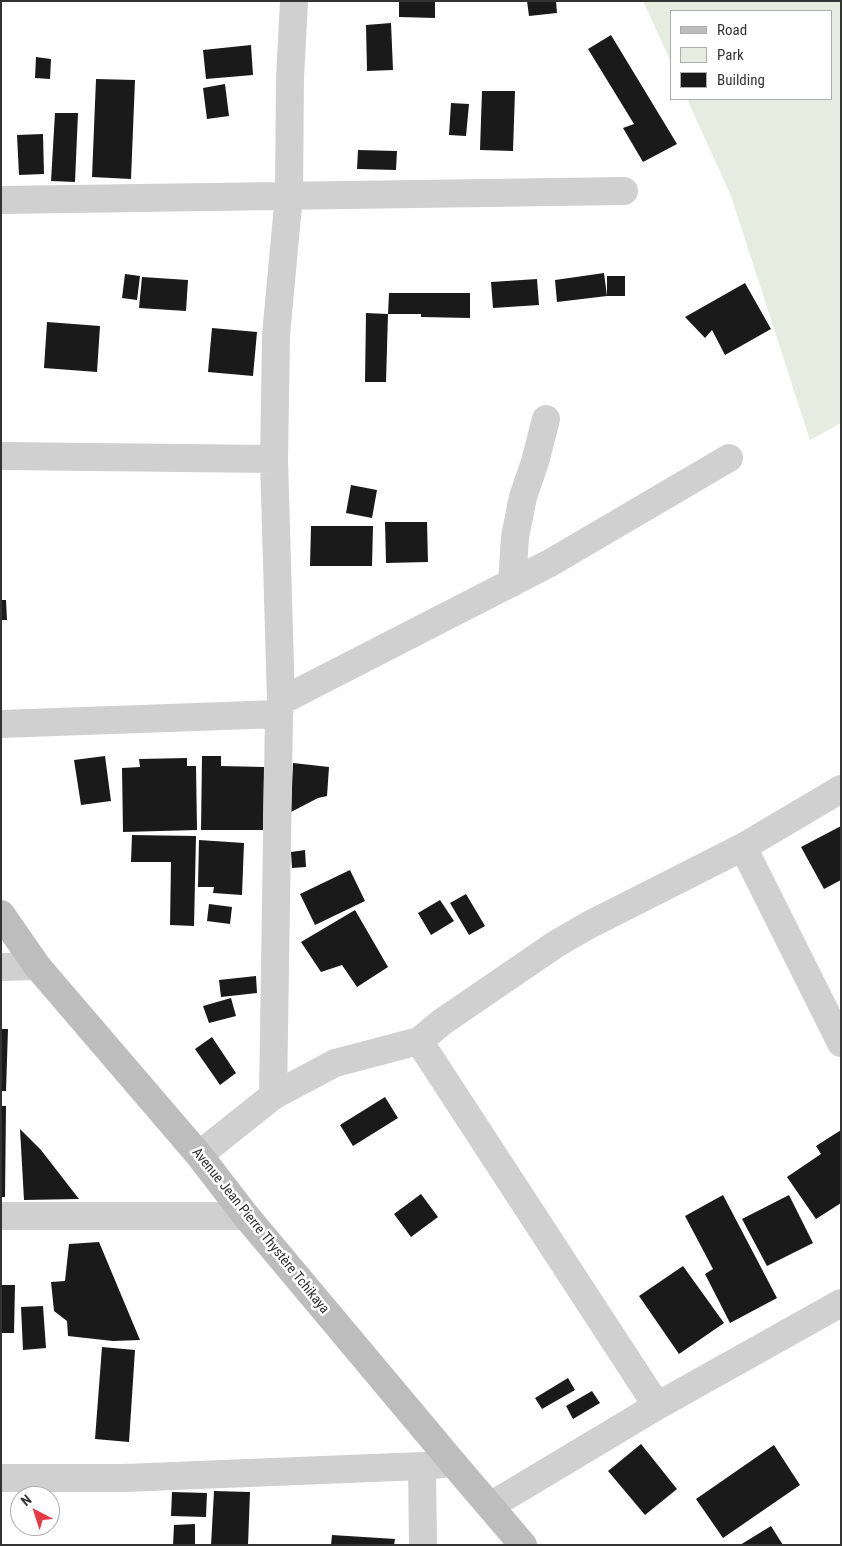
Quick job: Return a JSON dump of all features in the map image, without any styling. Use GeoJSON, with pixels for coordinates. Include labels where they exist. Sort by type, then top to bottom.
{"type":"FeatureCollection","features":[{"type":"Feature","properties":{"kind":"street"},"geometry":{"type":"LineString","coordinates":[[273,1096],[280,708],[274,460],[276,335],[289,195],[290,78],[294,1]]}},
{"type":"Feature","properties":{"kind":"street"},"geometry":{"type":"LineString","coordinates":[[1,200],[624,191]]}},
{"type":"Feature","properties":{"kind":"street"},"geometry":{"type":"LineString","coordinates":[[512,583],[515,537],[523,497],[535,462],[546,419]]}},
{"type":"Feature","properties":{"kind":"street"},"geometry":{"type":"LineString","coordinates":[[1,456],[274,460]]}},
{"type":"Feature","properties":{"kind":"street"},"geometry":{"type":"LineString","coordinates":[[1,724],[280,708],[558,558],[729,458]]}},
{"type":"Feature","properties":{"kind":"street"},"geometry":{"type":"LineString","coordinates":[[198,1155],[273,1096],[335,1063],[419,1041],[442,1022],[556,944],[587,926],[742,847],[841,789]]}},
{"type":"Feature","properties":{"kind":"street"},"geometry":{"type":"LineString","coordinates":[[742,847],[841,1043]]}},
{"type":"Feature","properties":{"kind":"street","name":"Avenue Jean Pierre Thystère Tchikaya"},"geometry":{"type":"LineString","coordinates":[[1,914],[37,966],[198,1155],[246,1216],[524,1545]]}},
{"type":"Feature","properties":{"kind":"street"},"geometry":{"type":"LineString","coordinates":[[1,967],[37,966]]}},
{"type":"Feature","properties":{"kind":"street"},"geometry":{"type":"LineString","coordinates":[[419,1041],[658,1406]]}},
{"type":"Feature","properties":{"kind":"street"},"geometry":{"type":"LineString","coordinates":[[1,1216],[246,1216]]}},
{"type":"Feature","properties":{"kind":"street"},"geometry":{"type":"LineString","coordinates":[[490,1506],[658,1406],[841,1303]]}},
{"type":"Feature","properties":{"kind":"street"},"geometry":{"type":"LineString","coordinates":[[1,1478],[124,1478],[422,1466],[453,1463]]}},
{"type":"Feature","properties":{"kind":"street"},"geometry":{"type":"LineString","coordinates":[[422,1466],[423,1545]]}},
{"type":"Feature","properties":{"kind":"green space"},"geometry":{"type":"Polygon","coordinates":[[[643,1],[841,1],[841,423],[810,440],[731,196],[687,100],[832,100],[832,10],[670,10],[670,60],[643,1]]]}},
{"type":"Feature","properties":{"kind":"building"},"geometry":{"type":"Polygon","coordinates":[[[399,1],[435,1],[435,18],[399,17],[399,1]]]}},
{"type":"Feature","properties":{"kind":"building"},"geometry":{"type":"Polygon","coordinates":[[[527,1],[556,1],[557,13],[529,16],[527,1]]]}},
{"type":"Feature","properties":{"kind":"building"},"geometry":{"type":"Polygon","coordinates":[[[391,23],[393,70],[367,71],[366,25],[391,23]]]}},
{"type":"Feature","properties":{"kind":"building"},"geometry":{"type":"Polygon","coordinates":[[[611,35],[677,144],[643,162],[623,128],[634,124],[588,49],[611,35]]]}},
{"type":"Feature","properties":{"kind":"building"},"geometry":{"type":"Polygon","coordinates":[[[251,45],[253,75],[206,79],[203,50],[251,45]]]}},
{"type":"Feature","properties":{"kind":"building"},"geometry":{"type":"Polygon","coordinates":[[[36,57],[51,59],[50,79],[35,78],[36,57]]]}},
{"type":"Feature","properties":{"kind":"building"},"geometry":{"type":"Polygon","coordinates":[[[96,79],[135,80],[131,179],[92,177],[96,79]]]}},
{"type":"Feature","properties":{"kind":"building"},"geometry":{"type":"Polygon","coordinates":[[[225,84],[229,116],[207,119],[203,88],[225,84]]]}},
{"type":"Feature","properties":{"kind":"building"},"geometry":{"type":"Polygon","coordinates":[[[482,91],[515,91],[513,151],[480,150],[482,91]]]}},
{"type":"Feature","properties":{"kind":"building"},"geometry":{"type":"Polygon","coordinates":[[[451,103],[469,104],[466,136],[449,135],[451,103]]]}},
{"type":"Feature","properties":{"kind":"building"},"geometry":{"type":"Polygon","coordinates":[[[55,113],[78,113],[75,182],[51,181],[55,113]]]}},
{"type":"Feature","properties":{"kind":"building"},"geometry":{"type":"Polygon","coordinates":[[[43,134],[44,174],[19,175],[17,135],[43,134]]]}},
{"type":"Feature","properties":{"kind":"building"},"geometry":{"type":"Polygon","coordinates":[[[358,150],[397,151],[396,170],[357,169],[358,150]]]}},
{"type":"Feature","properties":{"kind":"building"},"geometry":{"type":"Polygon","coordinates":[[[604,273],[607,296],[557,302],[555,280],[604,273]]]}},
{"type":"Feature","properties":{"kind":"building"},"geometry":{"type":"Polygon","coordinates":[[[125,274],[140,276],[137,300],[122,298],[125,274]]]}},
{"type":"Feature","properties":{"kind":"building"},"geometry":{"type":"Polygon","coordinates":[[[607,276],[625,276],[625,296],[607,296],[607,276]]]}},
{"type":"Feature","properties":{"kind":"building"},"geometry":{"type":"Polygon","coordinates":[[[142,277],[188,280],[186,311],[139,308],[142,277]]]}},
{"type":"Feature","properties":{"kind":"building"},"geometry":{"type":"Polygon","coordinates":[[[537,279],[539,305],[493,308],[491,282],[537,279]]]}},
{"type":"Feature","properties":{"kind":"building"},"geometry":{"type":"Polygon","coordinates":[[[745,283],[771,329],[725,355],[712,330],[705,338],[685,317],[745,283]]]}},
{"type":"Feature","properties":{"kind":"building"},"geometry":{"type":"Polygon","coordinates":[[[389,293],[470,293],[470,318],[421,317],[421,314],[388,314],[389,293]]]}},
{"type":"Feature","properties":{"kind":"building"},"geometry":{"type":"Polygon","coordinates":[[[366,313],[388,314],[386,382],[365,382],[366,313]]]}},
{"type":"Feature","properties":{"kind":"building"},"geometry":{"type":"Polygon","coordinates":[[[47,322],[100,326],[97,372],[44,368],[47,322]]]}},
{"type":"Feature","properties":{"kind":"building"},"geometry":{"type":"Polygon","coordinates":[[[212,328],[257,332],[253,376],[208,372],[212,328]]]}},
{"type":"Feature","properties":{"kind":"building"},"geometry":{"type":"Polygon","coordinates":[[[351,485],[377,490],[372,518],[346,513],[351,485]]]}},
{"type":"Feature","properties":{"kind":"building"},"geometry":{"type":"Polygon","coordinates":[[[385,522],[427,522],[428,562],[386,563],[385,522]]]}},
{"type":"Feature","properties":{"kind":"building"},"geometry":{"type":"Polygon","coordinates":[[[311,526],[373,526],[372,566],[310,566],[311,526]]]}},
{"type":"Feature","properties":{"kind":"building"},"geometry":{"type":"Polygon","coordinates":[[[1,600],[6,600],[7,620],[1,620],[1,600]]]}},
{"type":"Feature","properties":{"kind":"building"},"geometry":{"type":"Polygon","coordinates":[[[105,756],[111,801],[81,805],[74,760],[105,756]]]}},
{"type":"Feature","properties":{"kind":"building"},"geometry":{"type":"Polygon","coordinates":[[[202,756],[221,756],[221,766],[264,767],[263,830],[201,830],[202,756]]]}},
{"type":"Feature","properties":{"kind":"building"},"geometry":{"type":"Polygon","coordinates":[[[187,758],[187,766],[196,766],[197,830],[123,832],[122,768],[140,767],[139,759],[187,758]]]}},
{"type":"Feature","properties":{"kind":"building"},"geometry":{"type":"Polygon","coordinates":[[[293,763],[329,767],[327,796],[318,798],[291,812],[293,763]]]}},
{"type":"Feature","properties":{"kind":"building"},"geometry":{"type":"Polygon","coordinates":[[[841,826],[841,880],[824,889],[801,847],[841,826]]]}},
{"type":"Feature","properties":{"kind":"building"},"geometry":{"type":"Polygon","coordinates":[[[132,835],[196,836],[194,926],[170,925],[171,862],[131,862],[132,835]]]}},
{"type":"Feature","properties":{"kind":"building"},"geometry":{"type":"Polygon","coordinates":[[[199,840],[244,843],[242,895],[213,893],[214,887],[198,887],[199,840]]]}},
{"type":"Feature","properties":{"kind":"building"},"geometry":{"type":"Polygon","coordinates":[[[305,850],[306,867],[292,868],[291,852],[305,850]]]}},
{"type":"Feature","properties":{"kind":"building"},"geometry":{"type":"Polygon","coordinates":[[[350,870],[365,901],[315,925],[300,894],[350,870]]]}},
{"type":"Feature","properties":{"kind":"building"},"geometry":{"type":"Polygon","coordinates":[[[466,894],[485,926],[469,935],[450,903],[466,894]]]}},
{"type":"Feature","properties":{"kind":"building"},"geometry":{"type":"Polygon","coordinates":[[[440,900],[454,921],[431,935],[418,913],[440,900]]]}},
{"type":"Feature","properties":{"kind":"building"},"geometry":{"type":"Polygon","coordinates":[[[209,904],[232,907],[230,924],[207,921],[209,904]]]}},
{"type":"Feature","properties":{"kind":"building"},"geometry":{"type":"Polygon","coordinates":[[[355,910],[388,967],[357,987],[342,965],[321,972],[301,942],[355,910]]]}},
{"type":"Feature","properties":{"kind":"building"},"geometry":{"type":"Polygon","coordinates":[[[256,976],[257,993],[221,997],[219,980],[256,976]]]}},
{"type":"Feature","properties":{"kind":"building"},"geometry":{"type":"Polygon","coordinates":[[[231,998],[236,1016],[209,1023],[203,1006],[231,998]]]}},
{"type":"Feature","properties":{"kind":"building"},"geometry":{"type":"Polygon","coordinates":[[[1,1029],[8,1029],[6,1091],[1,1091],[1,1029]]]}},
{"type":"Feature","properties":{"kind":"building"},"geometry":{"type":"Polygon","coordinates":[[[212,1037],[236,1073],[220,1085],[195,1049],[212,1037]]]}},
{"type":"Feature","properties":{"kind":"building"},"geometry":{"type":"Polygon","coordinates":[[[385,1097],[398,1118],[353,1146],[340,1125],[385,1097]]]}},
{"type":"Feature","properties":{"kind":"building"},"geometry":{"type":"Polygon","coordinates":[[[1,1106],[6,1106],[5,1197],[1,1197],[1,1106]]]}},
{"type":"Feature","properties":{"kind":"building"},"geometry":{"type":"Polygon","coordinates":[[[20,1129],[41,1150],[79,1199],[24,1200],[20,1129]]]}},
{"type":"Feature","properties":{"kind":"building"},"geometry":{"type":"Polygon","coordinates":[[[841,1130],[841,1203],[816,1219],[787,1177],[821,1154],[816,1146],[841,1130]]]}},
{"type":"Feature","properties":{"kind":"building"},"geometry":{"type":"Polygon","coordinates":[[[421,1194],[438,1217],[411,1237],[394,1214],[421,1194]]]}},
{"type":"Feature","properties":{"kind":"building"},"geometry":{"type":"Polygon","coordinates":[[[723,1195],[777,1298],[730,1323],[705,1274],[713,1269],[685,1216],[723,1195]]]}},
{"type":"Feature","properties":{"kind":"building"},"geometry":{"type":"Polygon","coordinates":[[[789,1195],[813,1243],[767,1266],[742,1219],[789,1195]]]}},
{"type":"Feature","properties":{"kind":"building"},"geometry":{"type":"Polygon","coordinates":[[[99,1242],[140,1340],[113,1341],[68,1336],[67,1321],[54,1311],[51,1282],[65,1281],[69,1244],[99,1242]]]}},
{"type":"Feature","properties":{"kind":"building"},"geometry":{"type":"Polygon","coordinates":[[[683,1266],[724,1323],[679,1354],[639,1296],[683,1266]]]}},
{"type":"Feature","properties":{"kind":"building"},"geometry":{"type":"Polygon","coordinates":[[[1,1285],[15,1285],[14,1333],[1,1333],[1,1285]]]}},
{"type":"Feature","properties":{"kind":"building"},"geometry":{"type":"Polygon","coordinates":[[[43,1306],[46,1348],[23,1350],[21,1307],[43,1306]]]}},
{"type":"Feature","properties":{"kind":"building"},"geometry":{"type":"Polygon","coordinates":[[[102,1347],[135,1350],[129,1442],[95,1439],[102,1347]]]}},
{"type":"Feature","properties":{"kind":"building"},"geometry":{"type":"Polygon","coordinates":[[[568,1378],[575,1390],[542,1409],[535,1398],[568,1378]]]}},
{"type":"Feature","properties":{"kind":"building"},"geometry":{"type":"Polygon","coordinates":[[[592,1391],[600,1403],[573,1419],[566,1406],[592,1391]]]}},
{"type":"Feature","properties":{"kind":"building"},"geometry":{"type":"Polygon","coordinates":[[[641,1444],[677,1489],[645,1515],[608,1471],[641,1444]]]}},
{"type":"Feature","properties":{"kind":"building"},"geometry":{"type":"Polygon","coordinates":[[[774,1445],[800,1485],[723,1538],[696,1499],[774,1445]]]}},
{"type":"Feature","properties":{"kind":"building"},"geometry":{"type":"Polygon","coordinates":[[[214,1491],[250,1492],[248,1545],[211,1545],[214,1491]]]}},
{"type":"Feature","properties":{"kind":"building"},"geometry":{"type":"Polygon","coordinates":[[[172,1492],[207,1493],[206,1517],[171,1516],[172,1492]]]}},
{"type":"Feature","properties":{"kind":"building"},"geometry":{"type":"Polygon","coordinates":[[[195,1524],[195,1545],[173,1545],[174,1525],[195,1524]]]}},
{"type":"Feature","properties":{"kind":"building"},"geometry":{"type":"Polygon","coordinates":[[[771,1526],[783,1545],[740,1545],[771,1526]]]}},
{"type":"Feature","properties":{"kind":"building"},"geometry":{"type":"Polygon","coordinates":[[[332,1535],[395,1539],[394,1545],[331,1545],[332,1535]]]}}]}
